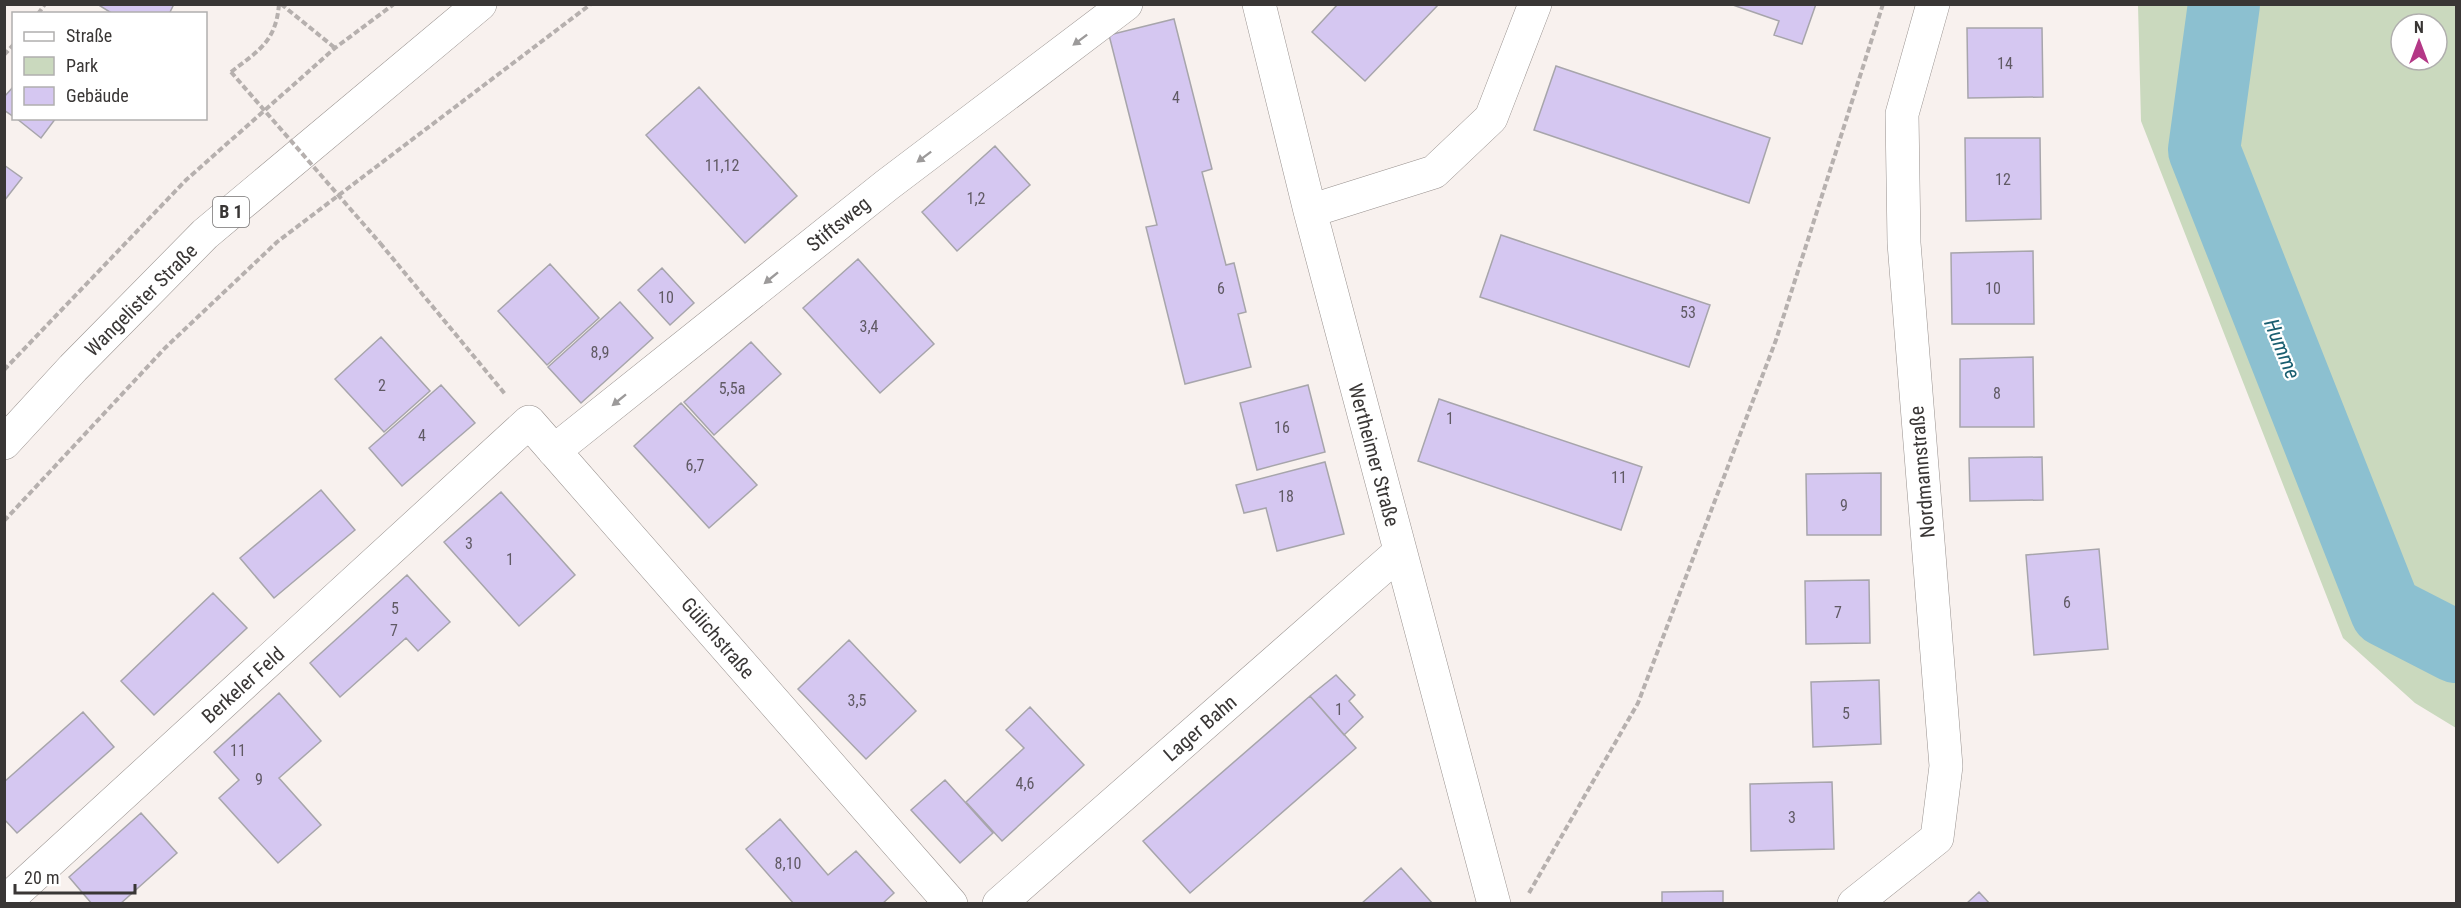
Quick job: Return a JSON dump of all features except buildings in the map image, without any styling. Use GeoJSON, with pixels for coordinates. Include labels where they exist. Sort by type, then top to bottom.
{"type":"FeatureCollection","features":[{"type":"Feature","properties":{"kind":"street","name":"Wangelister Straße"},"geometry":{"type":"LineString","coordinates":[[4,443],[73,368],[205,234],[480,4]]}},
{"type":"Feature","properties":{"kind":"street","name":"Stiftsweg"},"geometry":{"type":"LineString","coordinates":[[555,451],[886,185],[1126,4]]}},
{"type":"Feature","properties":{"kind":"street","name":"Wertheimer Straße"},"geometry":{"type":"LineString","coordinates":[[1259,4],[1310,212],[1494,903]]}},
{"type":"Feature","properties":{"kind":"street"},"geometry":{"type":"LineString","coordinates":[[1310,212],[1434,172],[1491,118],[1535,4]]}},
{"type":"Feature","properties":{"kind":"street","name":"Nordmannstraße"},"geometry":{"type":"LineString","coordinates":[[1854,903],[1937,838],[1946,766],[1904,243],[1902,137],[1902,114],[1934,4]]}},
{"type":"Feature","properties":{"kind":"street","name":"Gülichstraße"},"geometry":{"type":"LineString","coordinates":[[529,422],[951,903]]}},
{"type":"Feature","properties":{"kind":"street","name":"Berkeler Feld"},"geometry":{"type":"LineString","coordinates":[[4,903],[529,422]]}},
{"type":"Feature","properties":{"kind":"street","name":"Lager Bahn"},"geometry":{"type":"LineString","coordinates":[[999,903],[1400,552]]}},
{"type":"Feature","properties":{"kind":"path"},"geometry":{"type":"LineString","coordinates":[[280,4],[335,48]]}},
{"type":"Feature","properties":{"kind":"path"},"geometry":{"type":"LineString","coordinates":[[280,4],[277,24],[271,38],[231,72],[380,243],[529,422]]}},
{"type":"Feature","properties":{"kind":"path"},"geometry":{"type":"LineString","coordinates":[[4,370],[186,180],[335,48],[394,4]]}},
{"type":"Feature","properties":{"kind":"path"},"geometry":{"type":"LineString","coordinates":[[4,521],[165,348],[277,242],[379,162],[591,4]]}},
{"type":"Feature","properties":{"kind":"path"},"geometry":{"type":"LineString","coordinates":[[1523,903],[1638,703],[1776,340],[1883,4]]}},
{"type":"Feature","properties":{"kind":"green space"},"geometry":{"type":"Polygon","coordinates":[[[2138,5],[2456,5],[2456,728],[2415,703],[2343,638],[2141,121],[2138,5]]]}},
{"type":"Feature","properties":{"kind":"waterway","name":"Humme"},"geometry":{"type":"LineString","coordinates":[[2224,4],[2204,150],[2386,611],[2456,647]]}}]}
